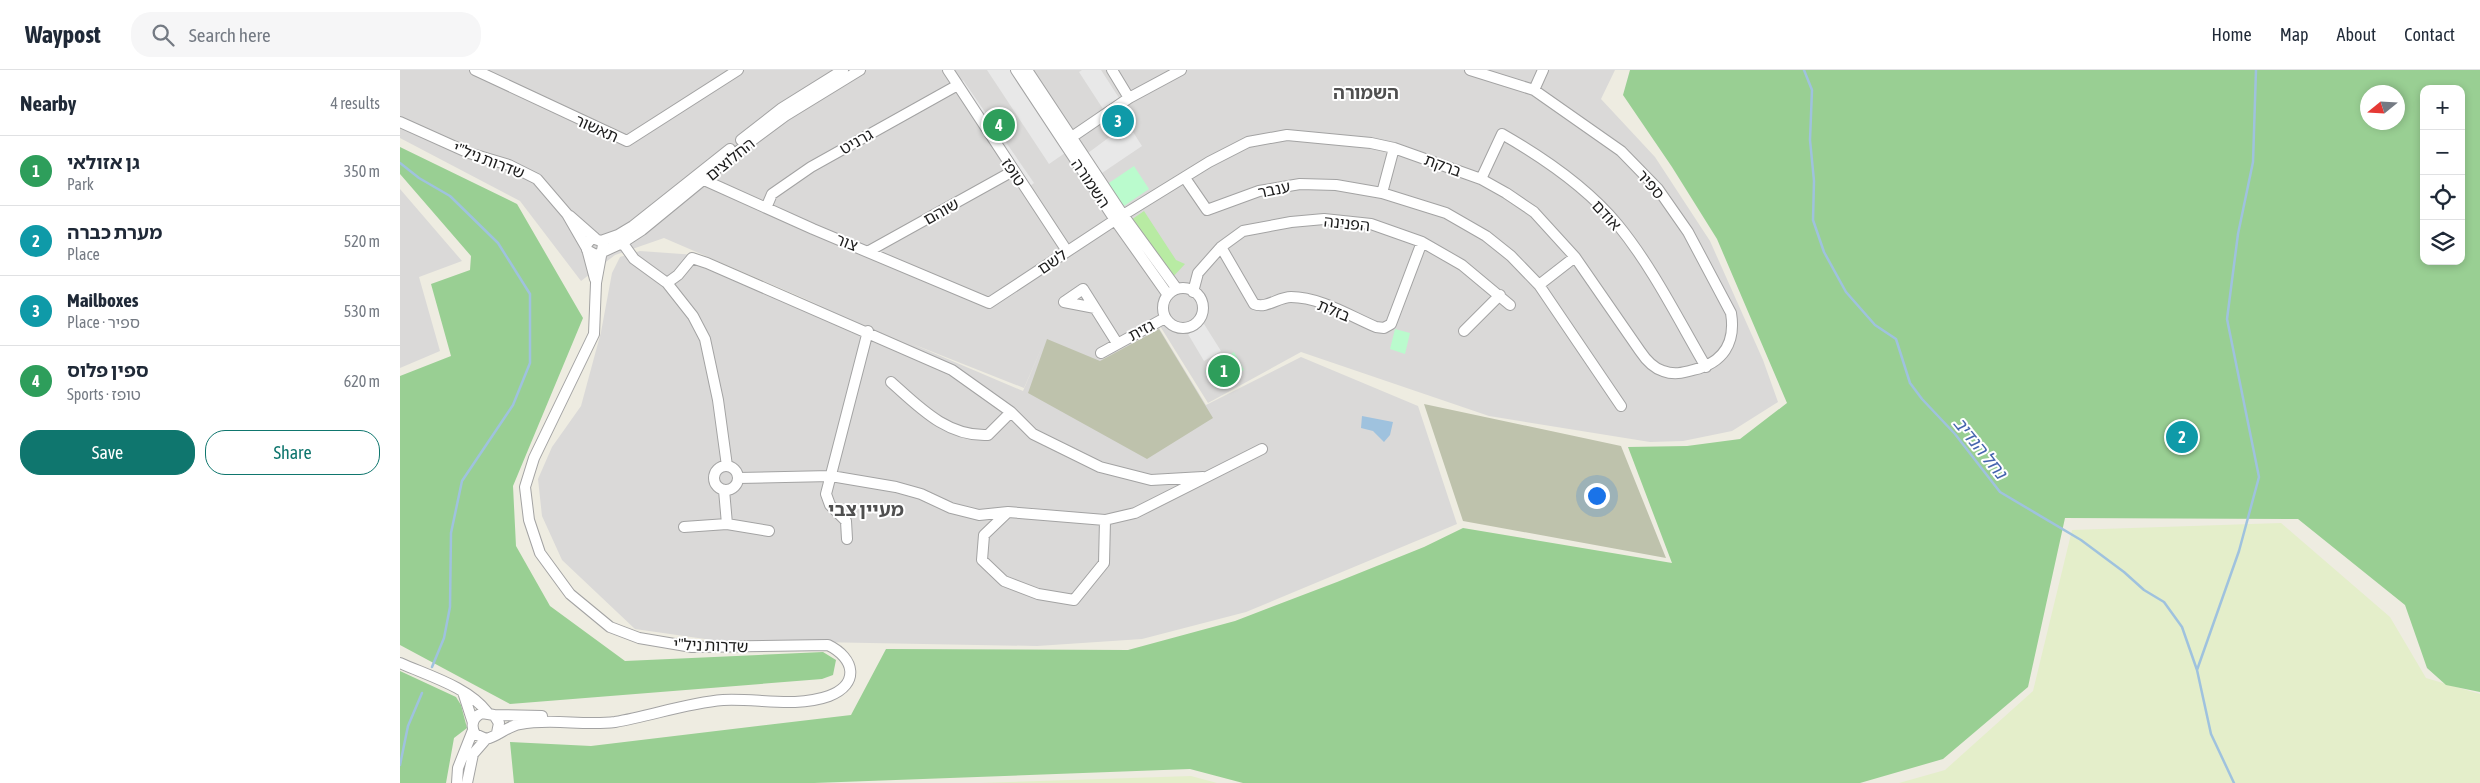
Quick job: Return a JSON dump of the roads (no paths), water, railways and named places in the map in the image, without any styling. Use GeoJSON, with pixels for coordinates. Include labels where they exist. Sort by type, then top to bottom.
{"type":"FeatureCollection","features":[{"type":"Feature","properties":{"kind":"street","name":"תאשור"},"geometry":{"type":"LineString","coordinates":[[475,70],[627,141],[738,70]]}},
{"type":"Feature","properties":{"kind":"street","name":"החלוצים"},"geometry":{"type":"LineString","coordinates":[[620,239],[782,108],[843,70]]}},
{"type":"Feature","properties":{"kind":"street","name":"החלוצים"},"geometry":{"type":"LineString","coordinates":[[599,243],[620,239],[655,220],[785,116],[860,70]]}},
{"type":"Feature","properties":{"kind":"street","name":"טופז"},"geometry":{"type":"LineString","coordinates":[[948,70],[956,86],[1064,251]]}},
{"type":"Feature","properties":{"kind":"street","name":"השמורה"},"geometry":{"type":"LineString","coordinates":[[1016,70],[1173,292]]}},
{"type":"Feature","properties":{"kind":"street","name":"השמורה"},"geometry":{"type":"LineString","coordinates":[[1027,70],[1067,140]]}},
{"type":"Feature","properties":{"kind":"street"},"geometry":{"type":"LineString","coordinates":[[1112,70],[1129,98]]}},
{"type":"Feature","properties":{"kind":"street"},"geometry":{"type":"LineString","coordinates":[[1067,140],[1129,98],[1181,70]]}},
{"type":"Feature","properties":{"kind":"street","name":"ספיר"},"geometry":{"type":"LineString","coordinates":[[1470,70],[1534,90],[1621,150],[1658,189],[1688,232],[1731,313],[1733,326],[1724,355],[1706,367]]}},
{"type":"Feature","properties":{"kind":"street"},"geometry":{"type":"LineString","coordinates":[[1534,90],[1543,70]]}},
{"type":"Feature","properties":{"kind":"street","name":"גרניט"},"geometry":{"type":"LineString","coordinates":[[766,208],[772,194],[811,167],[956,86]]}},
{"type":"Feature","properties":{"kind":"street","name":"שדרות ניל\"י"},"geometry":{"type":"LineString","coordinates":[[400,122],[469,152],[509,165],[537,179],[567,214],[587,249],[596,283]]}},
{"type":"Feature","properties":{"kind":"street","name":"אודם"},"geometry":{"type":"LineString","coordinates":[[1482,179],[1502,134],[1536,153],[1580,187],[1617,224],[1646,263],[1706,367]]}},
{"type":"Feature","properties":{"kind":"street","name":"ברקת"},"geometry":{"type":"LineString","coordinates":[[1119,217],[1209,162],[1248,142],[1287,135],[1371,143],[1394,148],[1482,179],[1534,212],[1576,257],[1650,364],[1662,371],[1676,374],[1706,367]]}},
{"type":"Feature","properties":{"kind":"street"},"geometry":{"type":"LineString","coordinates":[[1382,193],[1394,148]]}},
{"type":"Feature","properties":{"kind":"street","name":"שוהם"},"geometry":{"type":"LineString","coordinates":[[869,251],[1013,171]]}},
{"type":"Feature","properties":{"kind":"street","name":"ענבר"},"geometry":{"type":"LineString","coordinates":[[1185,178],[1207,210],[1258,192],[1300,184],[1336,185],[1382,193],[1446,214],[1486,236],[1511,256],[1539,285],[1621,406]]}},
{"type":"Feature","properties":{"kind":"street","name":"צור"},"geometry":{"type":"LineString","coordinates":[[704,180],[990,303]]}},
{"type":"Feature","properties":{"kind":"street","name":"שדרות ניל\"י"},"geometry":{"type":"LineString","coordinates":[[497,733],[507,727],[522,724],[557,721],[612,722],[643,717],[697,703],[724,700],[800,701],[816,699],[830,696],[844,686],[850,676],[851,667],[846,656],[828,646],[692,648],[639,638],[610,627],[570,594],[547,566],[540,553],[528,520],[525,486],[534,458],[594,334],[599,243],[583,225],[567,214]]}},
{"type":"Feature","properties":{"kind":"street","name":"לשם"},"geometry":{"type":"LineString","coordinates":[[990,303],[1064,251],[1119,217]]}},
{"type":"Feature","properties":{"kind":"street","name":"הפנינה"},"geometry":{"type":"LineString","coordinates":[[1193,292],[1198,273],[1221,247],[1243,231],[1291,222],[1324,219],[1371,224],[1422,242],[1462,265],[1510,305]]}},
{"type":"Feature","properties":{"kind":"street"},"geometry":{"type":"LineString","coordinates":[[620,239],[634,259],[666,283],[693,316],[705,339],[718,400],[727,466]]}},
{"type":"Feature","properties":{"kind":"street"},"geometry":{"type":"LineString","coordinates":[[588,240],[599,243],[596,255],[587,249],[588,240]]}},
{"type":"Feature","properties":{"kind":"street","name":"בזלת"},"geometry":{"type":"LineString","coordinates":[[1221,247],[1254,304],[1261,307],[1289,297],[1304,299],[1323,304],[1376,328],[1384,328],[1391,324],[1422,242]]}},
{"type":"Feature","properties":{"kind":"street"},"geometry":{"type":"LineString","coordinates":[[1539,285],[1576,257]]}},
{"type":"Feature","properties":{"kind":"street"},"geometry":{"type":"LineString","coordinates":[[666,283],[678,275],[692,258],[868,332],[952,370],[1011,412],[1033,434],[1100,467],[1151,480],[1206,477]]}},
{"type":"Feature","properties":{"kind":"street"},"geometry":{"type":"LineString","coordinates":[[1186,289],[1193,292],[1198,296],[1202,307],[1200,319],[1189,327],[1180,328],[1172,325],[1165,318],[1163,308],[1173,292],[1186,289]]}},
{"type":"Feature","properties":{"kind":"street"},"geometry":{"type":"LineString","coordinates":[[1464,331],[1500,295]]}},
{"type":"Feature","properties":{"kind":"street","name":"גזית"},"geometry":{"type":"LineString","coordinates":[[1095,308],[1117,343]]}},
{"type":"Feature","properties":{"kind":"street","name":"גזית"},"geometry":{"type":"LineString","coordinates":[[1101,353],[1165,318]]}},
{"type":"Feature","properties":{"kind":"street"},"geometry":{"type":"LineString","coordinates":[[847,539],[846,521],[827,499],[827,485],[831,476],[868,332]]}},
{"type":"Feature","properties":{"kind":"street"},"geometry":{"type":"LineString","coordinates":[[891,382],[935,420],[954,430],[975,436],[988,435],[1011,412]]}},
{"type":"Feature","properties":{"kind":"street"},"geometry":{"type":"LineString","coordinates":[[738,478],[831,476],[896,487],[921,494],[951,508],[979,515],[1008,512],[1105,520],[1135,513],[1262,449]]}},
{"type":"Feature","properties":{"kind":"street"},"geometry":{"type":"LineString","coordinates":[[727,466],[734,469],[738,478],[732,489],[724,490],[717,487],[714,477],[720,468],[727,466]]}},
{"type":"Feature","properties":{"kind":"street"},"geometry":{"type":"LineString","coordinates":[[724,490],[726,524]]}},
{"type":"Feature","properties":{"kind":"street"},"geometry":{"type":"LineString","coordinates":[[1008,512],[984,535],[982,560],[1004,580],[1038,594],[1074,600],[1104,563],[1105,520]]}},
{"type":"Feature","properties":{"kind":"street"},"geometry":{"type":"LineString","coordinates":[[684,527],[726,524],[769,531]]}},
{"type":"Feature","properties":{"kind":"street"},"geometry":{"type":"LineString","coordinates":[[400,663],[464,692],[480,702],[500,723],[497,733],[486,739],[473,754],[467,783]]}},
{"type":"Feature","properties":{"kind":"street"},"geometry":{"type":"LineString","coordinates":[[464,692],[473,726],[478,737],[486,739]]}},
{"type":"Feature","properties":{"kind":"street"},"geometry":{"type":"LineString","coordinates":[[457,783],[458,768],[478,715],[490,713]]}},
{"type":"Feature","properties":{"kind":"street","name":"שדרות ניל\"י"},"geometry":{"type":"LineString","coordinates":[[490,713],[546,716],[557,721]]}},
{"type":"Feature","properties":{"kind":"water"},"geometry":{"type":"Polygon","coordinates":[[[1362,416],[1393,422],[1390,435],[1384,442],[1373,431],[1361,428],[1362,416]]]}},
{"type":"Feature","properties":{"kind":"waterway","name":"נחל הנדיב"},"geometry":{"type":"LineString","coordinates":[[1804,70],[1812,90],[1810,140],[1814,181],[1813,220],[1824,252],[1846,292],[1875,325],[1896,339],[1910,383],[1922,399],[1955,434],[2000,492],[2081,540],[2124,572],[2144,590],[2164,602],[2182,627],[2197,670],[2211,734],[2234,783]]}},
{"type":"Feature","properties":{"kind":"waterway"},"geometry":{"type":"LineString","coordinates":[[2197,670],[2239,551],[2259,477],[2227,319],[2238,234],[2253,162],[2256,70]]}},
{"type":"Feature","properties":{"kind":"waterway"},"geometry":{"type":"LineString","coordinates":[[400,163],[419,178],[450,196],[498,243],[530,294],[530,363],[513,405],[462,481],[451,533],[450,607],[444,638],[432,667]]}},
{"type":"Feature","properties":{"kind":"waterway"},"geometry":{"type":"LineString","coordinates":[[400,765],[408,726],[422,693]]}},
{"type":"Feature","properties":{"kind":"place","name":"Mailboxes"},"geometry":{"type":"Point","coordinates":[1118,121]}},
{"type":"Feature","properties":{"kind":"place","name":"ספין פלוס"},"geometry":{"type":"Point","coordinates":[999,125]}},
{"type":"Feature","properties":{"kind":"place","name":"גן אזולאי"},"geometry":{"type":"Point","coordinates":[1224,371]}},
{"type":"Feature","properties":{"kind":"place","name":"מערת כברה"},"geometry":{"type":"Point","coordinates":[2182,437]}},
{"type":"Feature","properties":{"kind":"district","name":"השמורה"},"geometry":{"type":"Point","coordinates":[1366,93]}},
{"type":"Feature","properties":{"kind":"district","name":"מעיין צבי"},"geometry":{"type":"Point","coordinates":[866,509]}}]}
